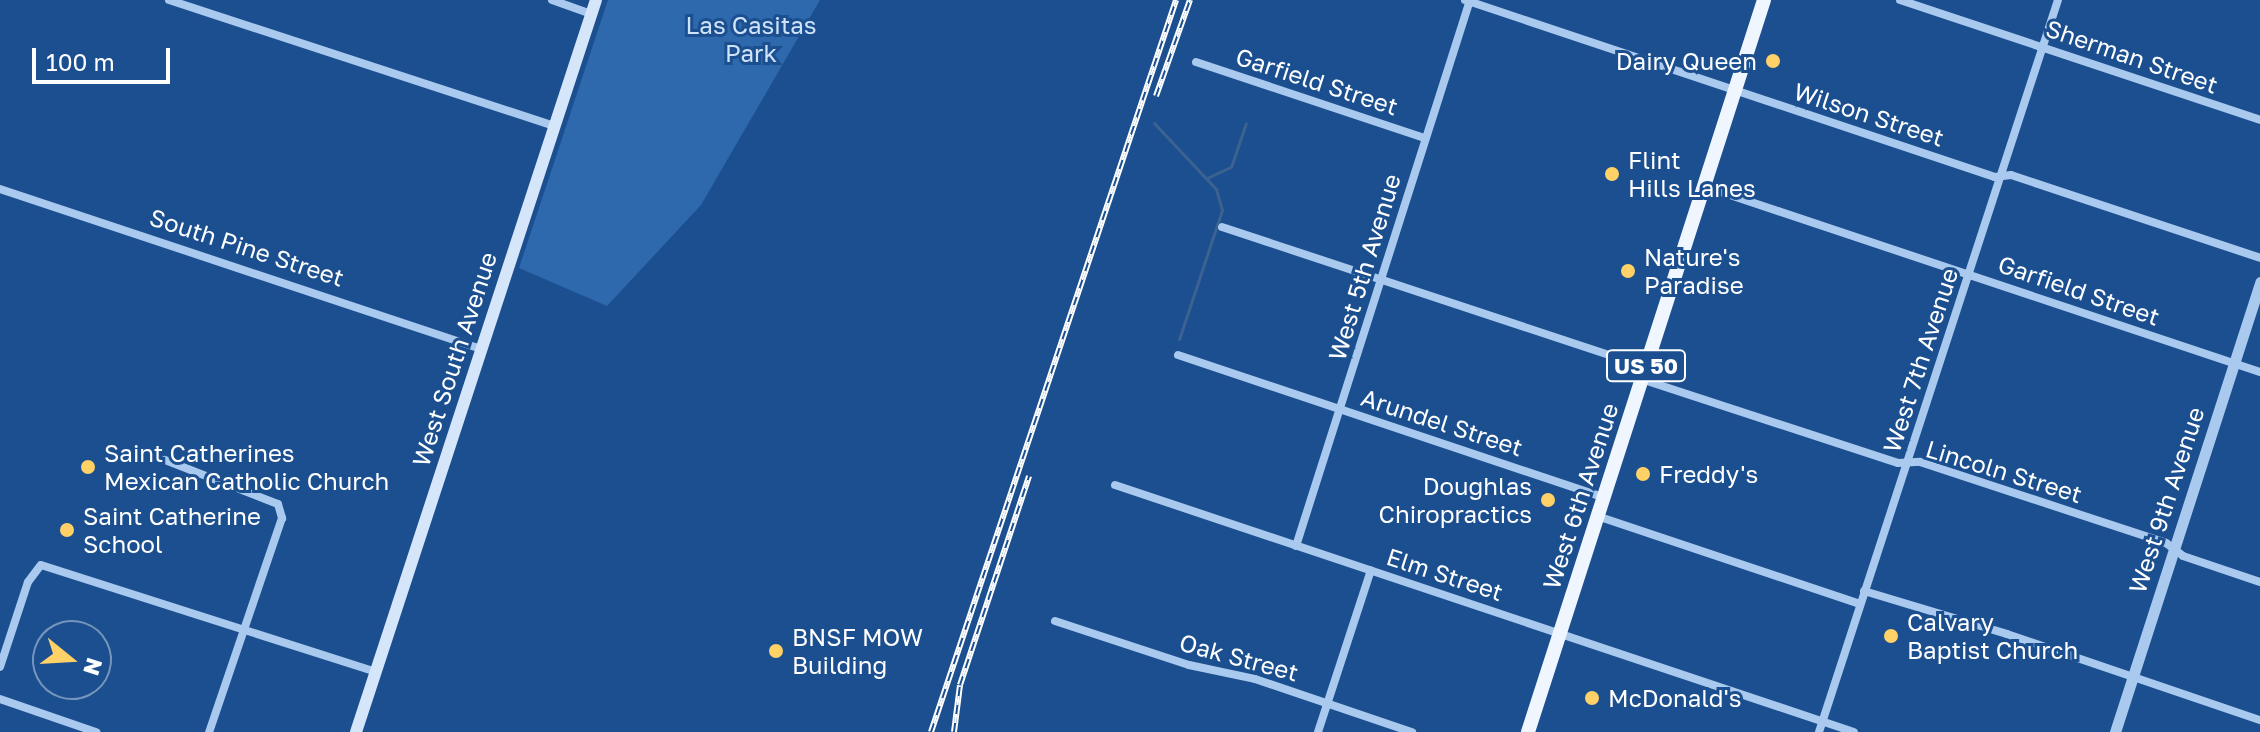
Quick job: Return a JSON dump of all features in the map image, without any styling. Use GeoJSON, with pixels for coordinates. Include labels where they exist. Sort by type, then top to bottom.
{"type":"FeatureCollection","features":[{"type":"Feature","properties":{"kind":"main road","name":"West South Avenue"},"geometry":{"type":"LineString","coordinates":[[356,732],[596,0]]}},
{"type":"Feature","properties":{"kind":"main road","name":"West 6th Avenue"},"geometry":{"type":"LineString","coordinates":[[1528,732],[1764,0]]}},
{"type":"Feature","properties":{"kind":"street"},"geometry":{"type":"LineString","coordinates":[[169,0],[554,126]]}},
{"type":"Feature","properties":{"kind":"street"},"geometry":{"type":"LineString","coordinates":[[552,0],[591,14]]}},
{"type":"Feature","properties":{"kind":"street","name":"Sherman Street"},"geometry":{"type":"LineString","coordinates":[[1900,0],[2260,120]]}},
{"type":"Feature","properties":{"kind":"street","name":"West 7th Avenue"},"geometry":{"type":"LineString","coordinates":[[1819,732],[2058,0]]}},
{"type":"Feature","properties":{"kind":"street","name":"Wilson Street"},"geometry":{"type":"LineString","coordinates":[[1468,1],[2001,177],[2011,175],[2260,258]]}},
{"type":"Feature","properties":{"kind":"street","name":"West 5th Avenue"},"geometry":{"type":"LineString","coordinates":[[1296,546],[1468,1]]}},
{"type":"Feature","properties":{"kind":"street","name":"Garfield Street"},"geometry":{"type":"LineString","coordinates":[[1196,62],[1424,138]]}},
{"type":"Feature","properties":{"kind":"street","name":"Garfield Street"},"geometry":{"type":"LineString","coordinates":[[1703,186],[2260,372]]}},
{"type":"Feature","properties":{"kind":"street","name":"South Pine Street"},"geometry":{"type":"LineString","coordinates":[[0,189],[481,349]]}},
{"type":"Feature","properties":{"kind":"street","name":"Lincoln Street"},"geometry":{"type":"LineString","coordinates":[[1222,227],[1906,464],[1920,462],[2166,543],[2174,550],[2260,582]]}},
{"type":"Feature","properties":{"kind":"street","name":"West 9th Avenue"},"geometry":{"type":"LineString","coordinates":[[2115,732],[2260,282]]}},
{"type":"Feature","properties":{"kind":"street","name":"Arundel Street"},"geometry":{"type":"LineString","coordinates":[[1178,355],[1603,497]]}},
{"type":"Feature","properties":{"kind":"street"},"geometry":{"type":"LineString","coordinates":[[165,460],[278,504],[282,518],[209,732]]}},
{"type":"Feature","properties":{"kind":"street","name":"Elm Street"},"geometry":{"type":"LineString","coordinates":[[1115,485],[1854,732]]}},
{"type":"Feature","properties":{"kind":"street"},"geometry":{"type":"LineString","coordinates":[[1597,516],[1860,604]]}},
{"type":"Feature","properties":{"kind":"street"},"geometry":{"type":"LineString","coordinates":[[0,667],[28,582],[41,565],[376,672]]}},
{"type":"Feature","properties":{"kind":"street"},"geometry":{"type":"LineString","coordinates":[[1318,732],[1371,570]]}},
{"type":"Feature","properties":{"kind":"street"},"geometry":{"type":"LineString","coordinates":[[1864,591],[2260,720]]}},
{"type":"Feature","properties":{"kind":"street","name":"Oak Street"},"geometry":{"type":"LineString","coordinates":[[1055,621],[1189,665],[1255,679],[1412,732]]}},
{"type":"Feature","properties":{"kind":"street"},"geometry":{"type":"LineString","coordinates":[[0,699],[96,732]]}},
{"type":"Feature","properties":{"kind":"street"},"geometry":{"type":"LineString","coordinates":[[55,732],[59,719]]}},
{"type":"Feature","properties":{"kind":"green space","name":"Las Casitas Park"},"geometry":{"type":"Polygon","coordinates":[[[608,0],[820,0],[701,205],[607,306],[519,268],[608,0]]]}},
{"type":"Feature","properties":{"kind":"waterway"},"geometry":{"type":"LineString","coordinates":[[1154,123],[1216,189],[1222,210],[1179,339]]}},
{"type":"Feature","properties":{"kind":"waterway"},"geometry":{"type":"LineString","coordinates":[[1207,178],[1231,167],[1246,123]]}},
{"type":"Feature","properties":{"kind":"railway"},"geometry":{"type":"LineString","coordinates":[[931,732],[1176,0]]}},
{"type":"Feature","properties":{"kind":"railway"},"geometry":{"type":"LineString","coordinates":[[1156,96],[1190,0]]}},
{"type":"Feature","properties":{"kind":"railway"},"geometry":{"type":"LineString","coordinates":[[954,732],[960,685],[1029,476]]}},
{"type":"Feature","properties":{"kind":"place","name":"Dairy Queen"},"geometry":{"type":"Point","coordinates":[1773,61]}},
{"type":"Feature","properties":{"kind":"place","name":"Flint Hills Lanes"},"geometry":{"type":"Point","coordinates":[1612,174]}},
{"type":"Feature","properties":{"kind":"place","name":"Nature's Paradise"},"geometry":{"type":"Point","coordinates":[1628,271]}},
{"type":"Feature","properties":{"kind":"place","name":"Saint Catherines Mexican Catholic Church"},"geometry":{"type":"Point","coordinates":[88,467]}},
{"type":"Feature","properties":{"kind":"place","name":"Freddy's"},"geometry":{"type":"Point","coordinates":[1643,474]}},
{"type":"Feature","properties":{"kind":"place","name":"Doughlas Chiropractics"},"geometry":{"type":"Point","coordinates":[1548,500]}},
{"type":"Feature","properties":{"kind":"place","name":"Saint Catherine School"},"geometry":{"type":"Point","coordinates":[67,530]}},
{"type":"Feature","properties":{"kind":"place","name":"Calvary Baptist Church"},"geometry":{"type":"Point","coordinates":[1891,636]}},
{"type":"Feature","properties":{"kind":"place","name":"BNSF MOW Building"},"geometry":{"type":"Point","coordinates":[776,651]}},
{"type":"Feature","properties":{"kind":"place","name":"McDonald's"},"geometry":{"type":"Point","coordinates":[1592,698]}}]}
